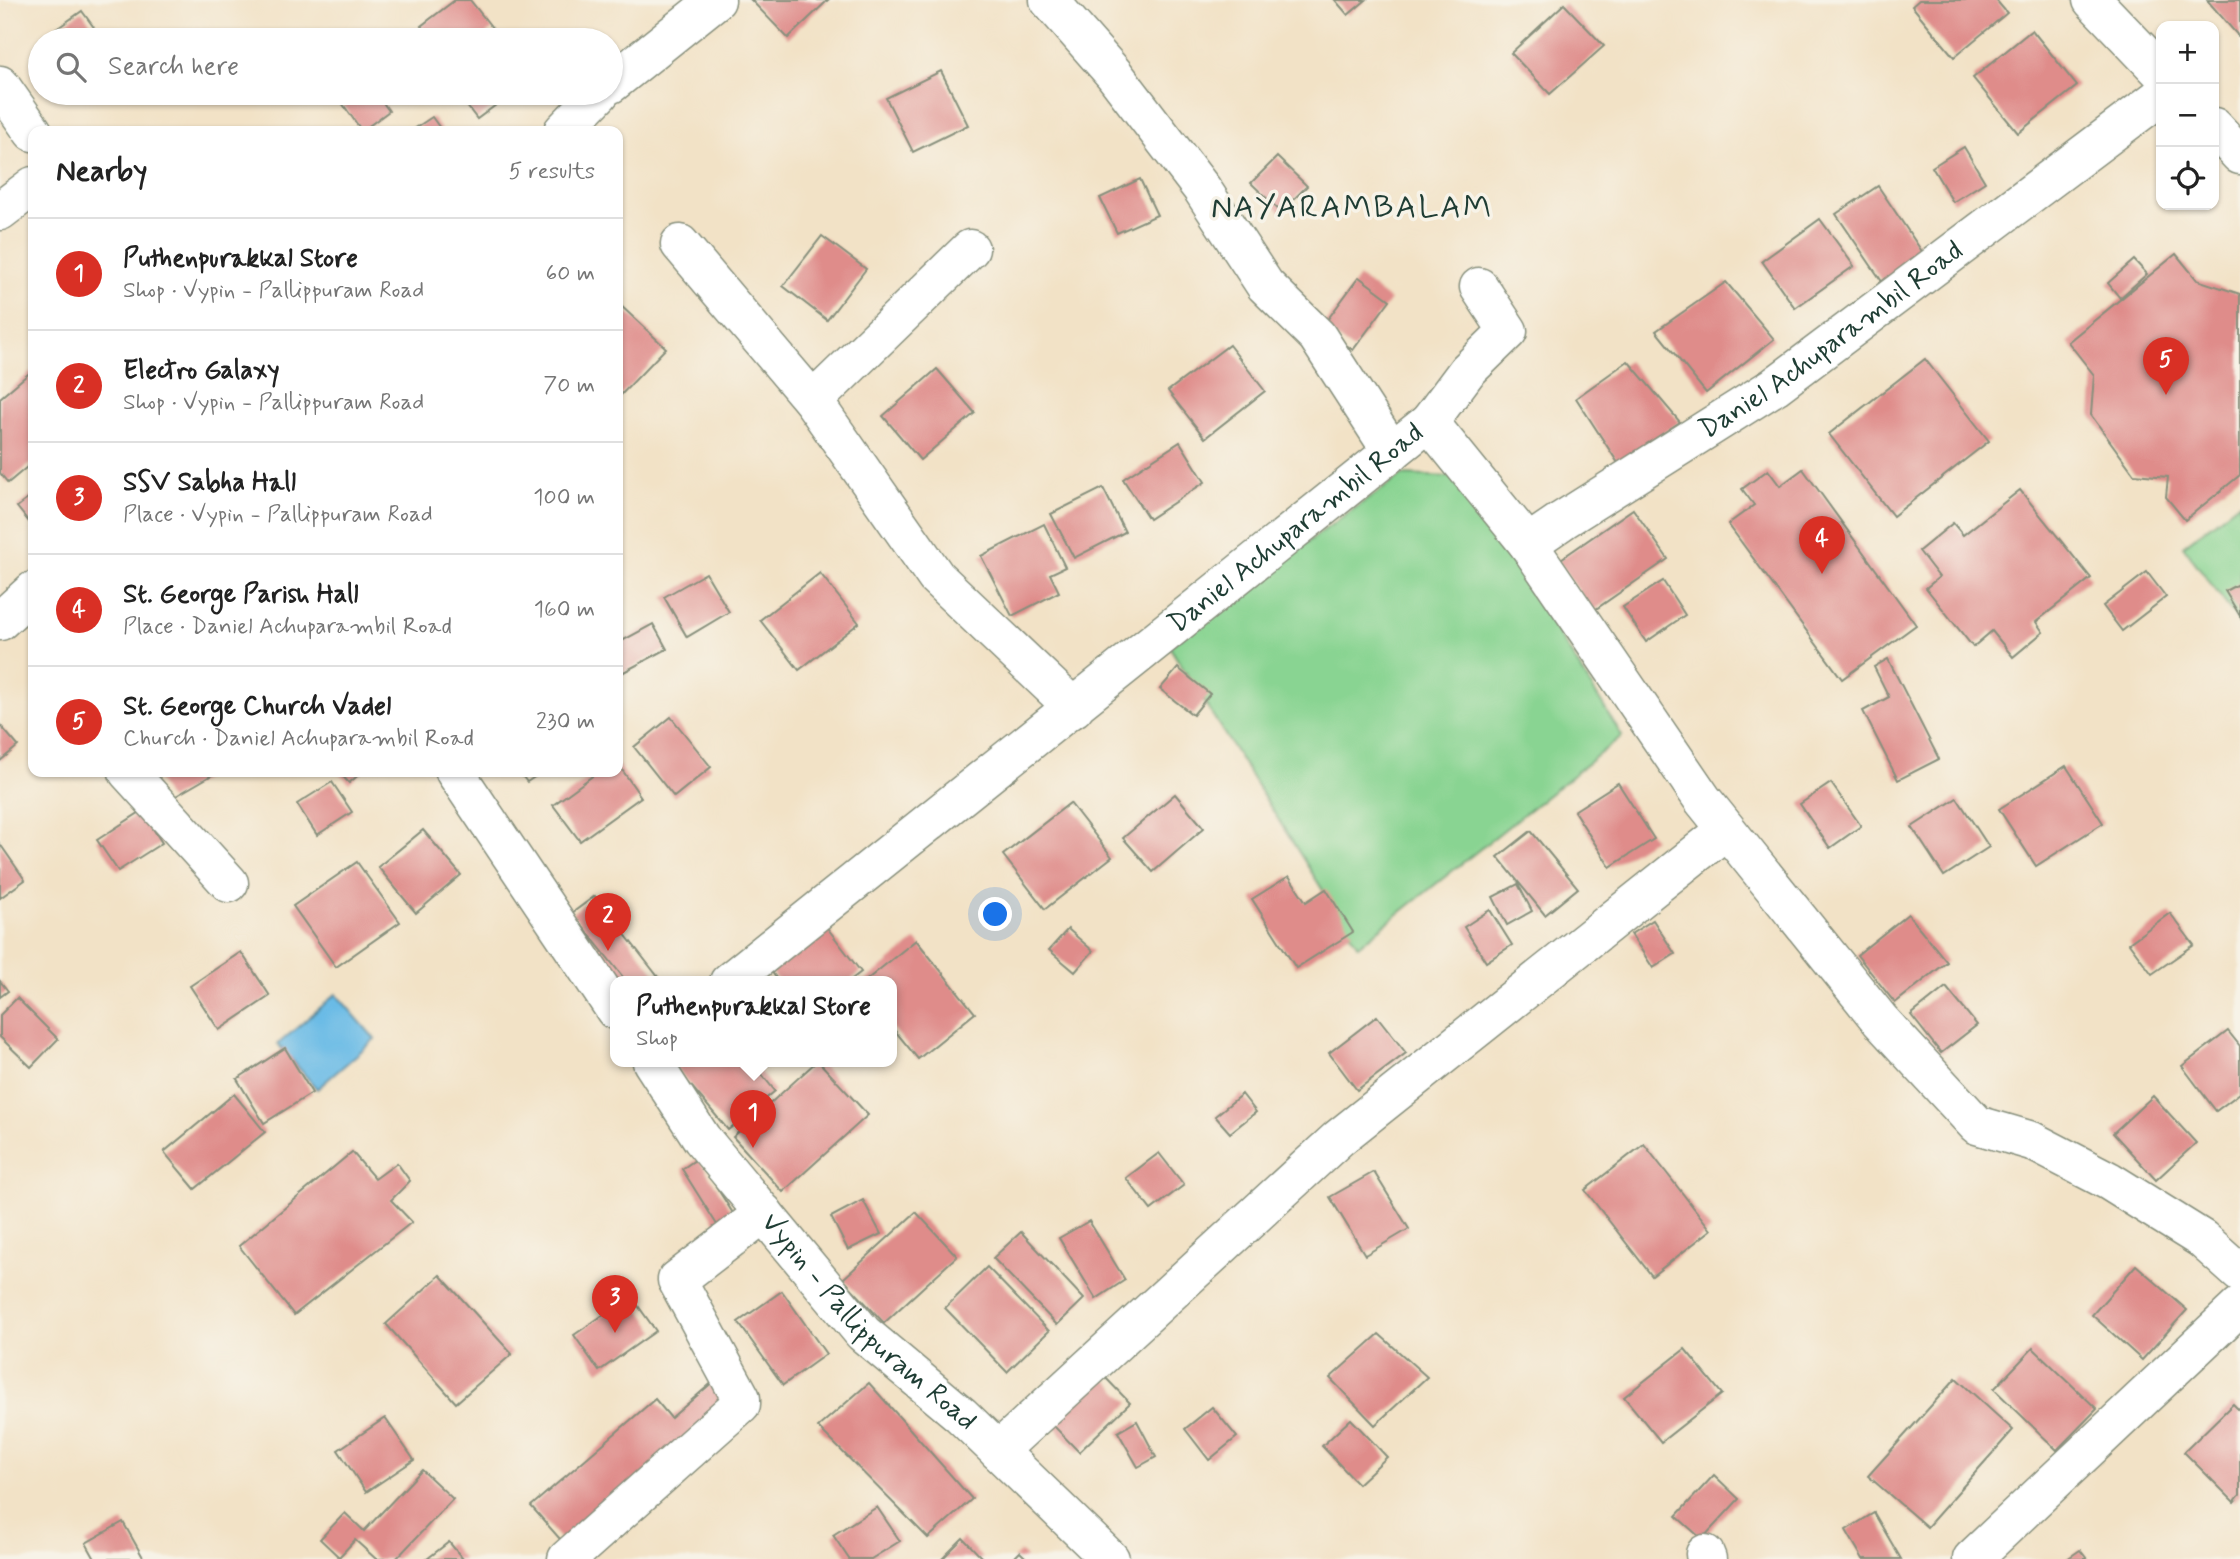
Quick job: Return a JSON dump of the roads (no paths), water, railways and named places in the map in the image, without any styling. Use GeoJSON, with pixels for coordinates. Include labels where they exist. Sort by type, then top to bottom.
{"type":"FeatureCollection","features":[{"type":"Feature","properties":{"kind":"street"},"geometry":{"type":"LineString","coordinates":[[623,74],[716,0]]}},
{"type":"Feature","properties":{"kind":"street"},"geometry":{"type":"LineString","coordinates":[[1049,0],[1114,74],[1202,189],[1265,285],[1317,336],[1392,452]]}},
{"type":"Feature","properties":{"kind":"street"},"geometry":{"type":"LineString","coordinates":[[2092,0],[2156,67]]}},
{"type":"Feature","properties":{"kind":"street"},"geometry":{"type":"LineString","coordinates":[[0,85],[29,126]]}},
{"type":"Feature","properties":{"kind":"street","name":"Daniel Achuparambil Road"},"geometry":{"type":"LineString","coordinates":[[737,976],[1429,422],[1528,544],[1775,386],[2156,100]]}},
{"type":"Feature","properties":{"kind":"street"},"geometry":{"type":"LineString","coordinates":[[568,126],[588,105]]}},
{"type":"Feature","properties":{"kind":"street"},"geometry":{"type":"LineString","coordinates":[[2219,132],[2240,155]]}},
{"type":"Feature","properties":{"kind":"street"},"geometry":{"type":"LineString","coordinates":[[0,211],[28,191]]}},
{"type":"Feature","properties":{"kind":"street"},"geometry":{"type":"LineString","coordinates":[[680,244],[813,401],[936,577],[1074,708]]}},
{"type":"Feature","properties":{"kind":"street"},"geometry":{"type":"LineString","coordinates":[[813,401],[970,249]]}},
{"type":"Feature","properties":{"kind":"street"},"geometry":{"type":"LineString","coordinates":[[1429,422],[1467,370],[1508,331],[1479,287]]}},
{"type":"Feature","properties":{"kind":"street"},"geometry":{"type":"LineString","coordinates":[[1528,544],[1726,830],[1880,1020],[1978,1125],[2032,1141],[2109,1181],[2202,1239],[2240,1273]]}},
{"type":"Feature","properties":{"kind":"street"},"geometry":{"type":"LineString","coordinates":[[0,621],[28,596]]}},
{"type":"Feature","properties":{"kind":"street"},"geometry":{"type":"LineString","coordinates":[[133,777],[229,884]]}},
{"type":"Feature","properties":{"kind":"street"},"geometry":{"type":"LineString","coordinates":[[457,777],[610,1003]]}},
{"type":"Feature","properties":{"kind":"street"},"geometry":{"type":"LineString","coordinates":[[998,1451],[1339,1138],[1726,830]]}},
{"type":"Feature","properties":{"kind":"street","name":"Vypin - Pallippuram Road"},"geometry":{"type":"LineString","coordinates":[[655,1067],[702,1139],[863,1333],[961,1415],[1110,1559]]}},
{"type":"Feature","properties":{"kind":"street"},"geometry":{"type":"LineString","coordinates":[[567,1559],[741,1404],[741,1398],[677,1280],[764,1213]]}},
{"type":"Feature","properties":{"kind":"street"},"geometry":{"type":"LineString","coordinates":[[1972,1559],[2240,1306]]}},
{"type":"Feature","properties":{"kind":"water"},"geometry":{"type":"Polygon","coordinates":[[[336,994],[375,1039],[317,1089],[278,1044],[336,994]]]}},
{"type":"Feature","properties":{"kind":"place","name":"St. George Church Vadel"},"geometry":{"type":"Point","coordinates":[2166,395]}},
{"type":"Feature","properties":{"kind":"place","name":"St. George Parish Hall"},"geometry":{"type":"Point","coordinates":[1822,574]}},
{"type":"Feature","properties":{"kind":"place","name":"Electro Galaxy"},"geometry":{"type":"Point","coordinates":[608,951]}},
{"type":"Feature","properties":{"kind":"place","name":"Puthenpurakkal Store"},"geometry":{"type":"Point","coordinates":[753,1148]}},
{"type":"Feature","properties":{"kind":"place","name":"SSV Sabha Hall"},"geometry":{"type":"Point","coordinates":[615,1333]}},
{"type":"Feature","properties":{"kind":"district","name":"NAYARAMBALAM"},"geometry":{"type":"Point","coordinates":[1352,208]}}]}
